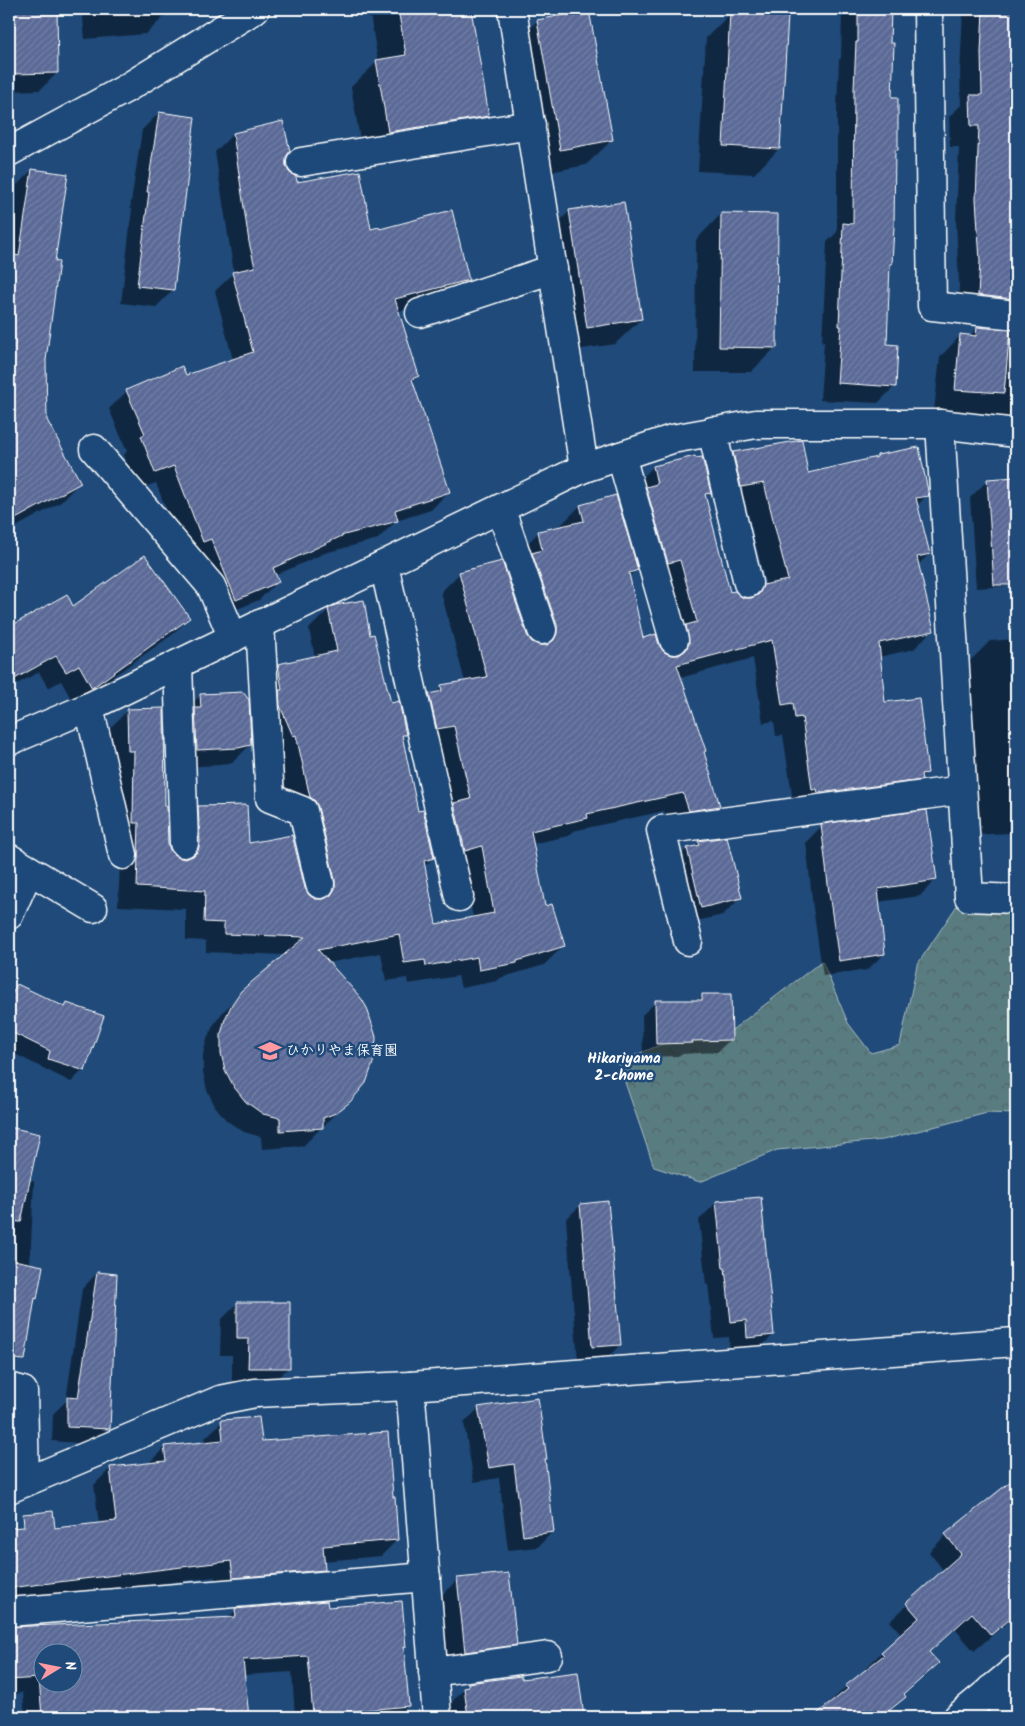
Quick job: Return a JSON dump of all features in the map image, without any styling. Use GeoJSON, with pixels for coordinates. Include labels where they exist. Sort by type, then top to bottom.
{"type":"FeatureCollection","features":[{"type":"Feature","properties":{"kind":"street"},"geometry":{"type":"LineString","coordinates":[[9,152],[125,89],[255,9]]}},
{"type":"Feature","properties":{"kind":"street"},"geometry":{"type":"LineString","coordinates":[[512,9],[584,468]]}},
{"type":"Feature","properties":{"kind":"street"},"geometry":{"type":"LineString","coordinates":[[928,9],[932,306],[1016,315]]}},
{"type":"Feature","properties":{"kind":"street"},"geometry":{"type":"LineString","coordinates":[[301,162],[530,125]]}},
{"type":"Feature","properties":{"kind":"street"},"geometry":{"type":"LineString","coordinates":[[420,313],[553,269]]}},
{"type":"Feature","properties":{"kind":"street"},"geometry":{"type":"LineString","coordinates":[[9,741],[89,708],[260,624],[501,510],[584,468],[672,438],[756,424],[940,424],[1016,433]]}},
{"type":"Feature","properties":{"kind":"street"},"geometry":{"type":"LineString","coordinates":[[940,424],[969,897],[1016,899]]}},
{"type":"Feature","properties":{"kind":"street"},"geometry":{"type":"LineString","coordinates":[[712,432],[748,583]]}},
{"type":"Feature","properties":{"kind":"street"},"geometry":{"type":"LineString","coordinates":[[94,449],[211,586],[233,638]]}},
{"type":"Feature","properties":{"kind":"street"},"geometry":{"type":"LineString","coordinates":[[621,456],[674,640]]}},
{"type":"Feature","properties":{"kind":"street"},"geometry":{"type":"LineString","coordinates":[[501,510],[542,630]]}},
{"type":"Feature","properties":{"kind":"street"},"geometry":{"type":"LineString","coordinates":[[384,565],[459,898]]}},
{"type":"Feature","properties":{"kind":"street"},"geometry":{"type":"LineString","coordinates":[[260,624],[270,798],[303,811],[320,884]]}},
{"type":"Feature","properties":{"kind":"street"},"geometry":{"type":"LineString","coordinates":[[178,664],[184,843]]}},
{"type":"Feature","properties":{"kind":"street"},"geometry":{"type":"LineString","coordinates":[[89,708],[123,855]]}},
{"type":"Feature","properties":{"kind":"street"},"geometry":{"type":"LineString","coordinates":[[688,941],[661,830],[962,790]]}},
{"type":"Feature","properties":{"kind":"street"},"geometry":{"type":"LineString","coordinates":[[9,915],[19,864],[93,908]]}},
{"type":"Feature","properties":{"kind":"street"},"geometry":{"type":"LineString","coordinates":[[9,1387],[23,1391],[17,1485],[220,1400],[255,1393],[410,1386],[1016,1342]]}},
{"type":"Feature","properties":{"kind":"street"},"geometry":{"type":"LineString","coordinates":[[410,1386],[437,1717]]}},
{"type":"Feature","properties":{"kind":"street"},"geometry":{"type":"LineString","coordinates":[[9,1612],[426,1576]]}},
{"type":"Feature","properties":{"kind":"street"},"geometry":{"type":"LineString","coordinates":[[433,1672],[548,1656]]}},
{"type":"Feature","properties":{"kind":"street"},"geometry":{"type":"LineString","coordinates":[[958,1717],[1016,1669]]}},
{"type":"Feature","properties":{"kind":"street"},"geometry":{"type":"LineString","coordinates":[[991,1688],[1010,1717]]}},
{"type":"Feature","properties":{"kind":"green space"},"geometry":{"type":"Polygon","coordinates":[[[960,901],[1016,903],[1016,1114],[987,1113],[883,1140],[777,1150],[700,1182],[654,1167],[618,1062],[668,1042],[728,1033],[822,961],[848,1023],[871,1053],[900,1045],[917,965],[960,901]]]}},
{"type":"Feature","properties":{"kind":"building"},"geometry":{"type":"Polygon","coordinates":[[[11,9],[57,9],[58,73],[12,74],[11,9]]]}},
{"type":"Feature","properties":{"kind":"building"},"geometry":{"type":"Polygon","coordinates":[[[398,9],[471,9],[489,116],[388,132],[376,60],[406,55],[398,9]]]}},
{"type":"Feature","properties":{"kind":"building"},"geometry":{"type":"Polygon","coordinates":[[[858,9],[891,9],[890,43],[894,43],[892,97],[898,97],[898,150],[895,150],[894,227],[892,264],[890,264],[887,344],[898,345],[896,387],[837,383],[841,326],[839,326],[843,223],[853,224],[854,89],[856,42],[858,42],[858,9]]]}},
{"type":"Feature","properties":{"kind":"building"},"geometry":{"type":"Polygon","coordinates":[[[589,10],[613,140],[560,150],[537,20],[589,10]]]}},
{"type":"Feature","properties":{"kind":"building"},"geometry":{"type":"Polygon","coordinates":[[[983,10],[1016,11],[1016,292],[1013,292],[1013,299],[978,295],[980,261],[976,199],[979,126],[971,126],[970,95],[982,95],[981,52],[983,10]]]}},
{"type":"Feature","properties":{"kind":"building"},"geometry":{"type":"Polygon","coordinates":[[[730,12],[788,16],[780,149],[723,146],[730,12]]]}},
{"type":"Feature","properties":{"kind":"building"},"geometry":{"type":"Polygon","coordinates":[[[159,112],[195,117],[174,290],[137,286],[149,192],[147,192],[159,112]]]}},
{"type":"Feature","properties":{"kind":"building"},"geometry":{"type":"Polygon","coordinates":[[[283,121],[290,151],[286,157],[286,165],[289,172],[296,177],[297,182],[360,171],[371,229],[379,227],[380,229],[452,210],[469,280],[395,299],[419,376],[412,379],[450,492],[395,510],[398,521],[344,535],[273,568],[279,582],[236,600],[211,539],[203,542],[174,466],[155,473],[141,436],[145,434],[126,390],[182,366],[186,375],[253,352],[232,272],[255,267],[249,242],[233,133],[283,121]]]}},
{"type":"Feature","properties":{"kind":"building"},"geometry":{"type":"Polygon","coordinates":[[[32,169],[68,174],[55,261],[59,262],[46,360],[47,420],[81,483],[10,522],[9,254],[19,256],[32,169]]]}},
{"type":"Feature","properties":{"kind":"building"},"geometry":{"type":"Polygon","coordinates":[[[624,202],[642,319],[587,328],[569,210],[624,202]]]}},
{"type":"Feature","properties":{"kind":"building"},"geometry":{"type":"Polygon","coordinates":[[[721,213],[778,214],[777,348],[719,347],[721,213]]]}},
{"type":"Feature","properties":{"kind":"building"},"geometry":{"type":"Polygon","coordinates":[[[977,327],[1010,330],[1004,393],[955,390],[960,334],[976,336],[977,327]]]}},
{"type":"Feature","properties":{"kind":"building"},"geometry":{"type":"Polygon","coordinates":[[[802,440],[808,473],[877,457],[877,455],[919,447],[929,496],[916,498],[930,554],[917,557],[934,631],[879,643],[885,702],[919,698],[928,773],[921,774],[922,780],[818,793],[817,789],[812,790],[802,717],[795,718],[793,703],[782,705],[772,640],[677,665],[706,751],[704,752],[720,806],[689,811],[683,793],[587,814],[588,818],[531,831],[545,906],[552,904],[565,946],[517,961],[517,963],[479,970],[477,957],[426,966],[425,960],[404,963],[399,934],[318,950],[361,998],[367,1008],[376,1037],[375,1057],[366,1083],[350,1102],[336,1113],[323,1118],[323,1128],[280,1131],[280,1118],[263,1114],[246,1102],[234,1087],[225,1070],[221,1053],[221,1034],[225,1019],[241,991],[305,937],[224,934],[224,923],[204,922],[205,891],[137,887],[139,823],[133,823],[134,751],[128,751],[127,709],[164,708],[165,806],[167,806],[168,844],[171,852],[177,857],[185,859],[193,856],[198,851],[200,842],[198,806],[247,805],[249,843],[292,835],[305,888],[309,895],[315,899],[324,899],[331,895],[335,889],[335,880],[318,807],[310,797],[296,735],[293,736],[280,706],[279,690],[282,690],[278,664],[337,651],[328,609],[335,605],[364,600],[370,635],[374,634],[391,703],[399,701],[406,735],[402,735],[418,811],[423,810],[434,858],[424,861],[436,924],[494,913],[482,846],[465,851],[454,803],[471,799],[454,726],[437,729],[429,694],[442,691],[441,685],[487,677],[459,572],[502,561],[527,635],[532,642],[539,645],[547,645],[554,640],[557,633],[557,625],[532,553],[542,550],[538,531],[584,521],[580,505],[616,495],[638,570],[629,573],[643,638],[656,634],[659,645],[664,652],[671,655],[679,655],[686,650],[689,643],[686,625],[697,622],[680,560],[668,563],[646,487],[657,484],[653,466],[695,456],[696,458],[702,457],[711,493],[705,494],[730,592],[735,591],[743,598],[751,598],[759,594],[763,585],[788,580],[764,483],[741,487],[733,452],[802,440]]]}},
{"type":"Feature","properties":{"kind":"building"},"geometry":{"type":"Polygon","coordinates":[[[1016,477],[1016,585],[994,585],[987,479],[1016,477]]]}},
{"type":"Feature","properties":{"kind":"building"},"geometry":{"type":"Polygon","coordinates":[[[145,555],[190,618],[92,688],[79,665],[66,672],[56,656],[9,682],[9,627],[67,594],[73,606],[145,555]]]}},
{"type":"Feature","properties":{"kind":"building"},"geometry":{"type":"Polygon","coordinates":[[[243,692],[249,700],[251,745],[238,748],[197,750],[195,708],[201,708],[200,694],[243,692]]]}},
{"type":"Feature","properties":{"kind":"building"},"geometry":{"type":"Polygon","coordinates":[[[927,810],[937,880],[878,889],[885,954],[839,961],[821,824],[927,810]]]}},
{"type":"Feature","properties":{"kind":"building"},"geometry":{"type":"Polygon","coordinates":[[[727,837],[742,898],[701,908],[687,848],[700,845],[698,841],[727,837]]]}},
{"type":"Feature","properties":{"kind":"building"},"geometry":{"type":"Polygon","coordinates":[[[17,984],[65,1007],[67,1003],[104,1016],[85,1071],[48,1059],[50,1051],[9,1031],[9,1000],[17,984]]]}},
{"type":"Feature","properties":{"kind":"building"},"geometry":{"type":"Polygon","coordinates":[[[702,994],[731,994],[732,1040],[656,1044],[655,1000],[702,1000],[702,994]]]}},
{"type":"Feature","properties":{"kind":"building"},"geometry":{"type":"Polygon","coordinates":[[[9,1127],[40,1134],[21,1222],[9,1221],[9,1127]]]}},
{"type":"Feature","properties":{"kind":"building"},"geometry":{"type":"Polygon","coordinates":[[[761,1197],[774,1335],[747,1338],[746,1320],[731,1322],[716,1201],[761,1197]]]}},
{"type":"Feature","properties":{"kind":"building"},"geometry":{"type":"Polygon","coordinates":[[[608,1201],[621,1345],[592,1347],[580,1204],[608,1201]]]}},
{"type":"Feature","properties":{"kind":"building"},"geometry":{"type":"Polygon","coordinates":[[[9,1259],[43,1266],[37,1299],[35,1298],[25,1360],[9,1359],[9,1259]]]}},
{"type":"Feature","properties":{"kind":"building"},"geometry":{"type":"Polygon","coordinates":[[[97,1272],[117,1274],[110,1429],[67,1427],[67,1397],[78,1398],[97,1272]]]}},
{"type":"Feature","properties":{"kind":"building"},"geometry":{"type":"Polygon","coordinates":[[[237,1302],[290,1302],[290,1368],[248,1368],[249,1339],[237,1339],[237,1302]]]}},
{"type":"Feature","properties":{"kind":"building"},"geometry":{"type":"Polygon","coordinates":[[[538,1398],[547,1459],[545,1459],[554,1532],[523,1536],[514,1464],[489,1468],[478,1407],[538,1398]]]}},
{"type":"Feature","properties":{"kind":"building"},"geometry":{"type":"Polygon","coordinates":[[[259,1417],[262,1441],[388,1432],[398,1540],[323,1546],[325,1570],[233,1578],[231,1561],[9,1588],[9,1528],[24,1527],[23,1514],[53,1511],[55,1528],[116,1521],[110,1467],[166,1461],[164,1446],[223,1440],[221,1420],[259,1417]]]}},
{"type":"Feature","properties":{"kind":"building"},"geometry":{"type":"Polygon","coordinates":[[[1016,1477],[1016,1614],[991,1635],[972,1613],[929,1652],[939,1663],[904,1694],[906,1697],[881,1717],[813,1717],[848,1689],[845,1686],[884,1655],[881,1652],[919,1618],[906,1603],[961,1554],[945,1534],[1016,1477]]]}},
{"type":"Feature","properties":{"kind":"building"},"geometry":{"type":"Polygon","coordinates":[[[509,1573],[517,1645],[465,1652],[457,1578],[509,1573]]]}},
{"type":"Feature","properties":{"kind":"building"},"geometry":{"type":"Polygon","coordinates":[[[327,1601],[328,1607],[402,1601],[409,1706],[313,1715],[308,1656],[243,1660],[249,1717],[42,1717],[40,1694],[82,1694],[82,1644],[32,1644],[32,1678],[9,1680],[9,1627],[236,1617],[235,1609],[327,1601]]]}},
{"type":"Feature","properties":{"kind":"building"},"geometry":{"type":"Polygon","coordinates":[[[578,1672],[584,1717],[468,1717],[464,1688],[469,1687],[468,1683],[521,1676],[521,1679],[578,1672]]]}},
{"type":"Feature","properties":{"kind":"place","name":"ひかりやま保育園"},"geometry":{"type":"Point","coordinates":[270,1051]}},
{"type":"Feature","properties":{"kind":"district","name":"Hikariyama 2-chome"},"geometry":{"type":"Point","coordinates":[624,1068]}}]}
